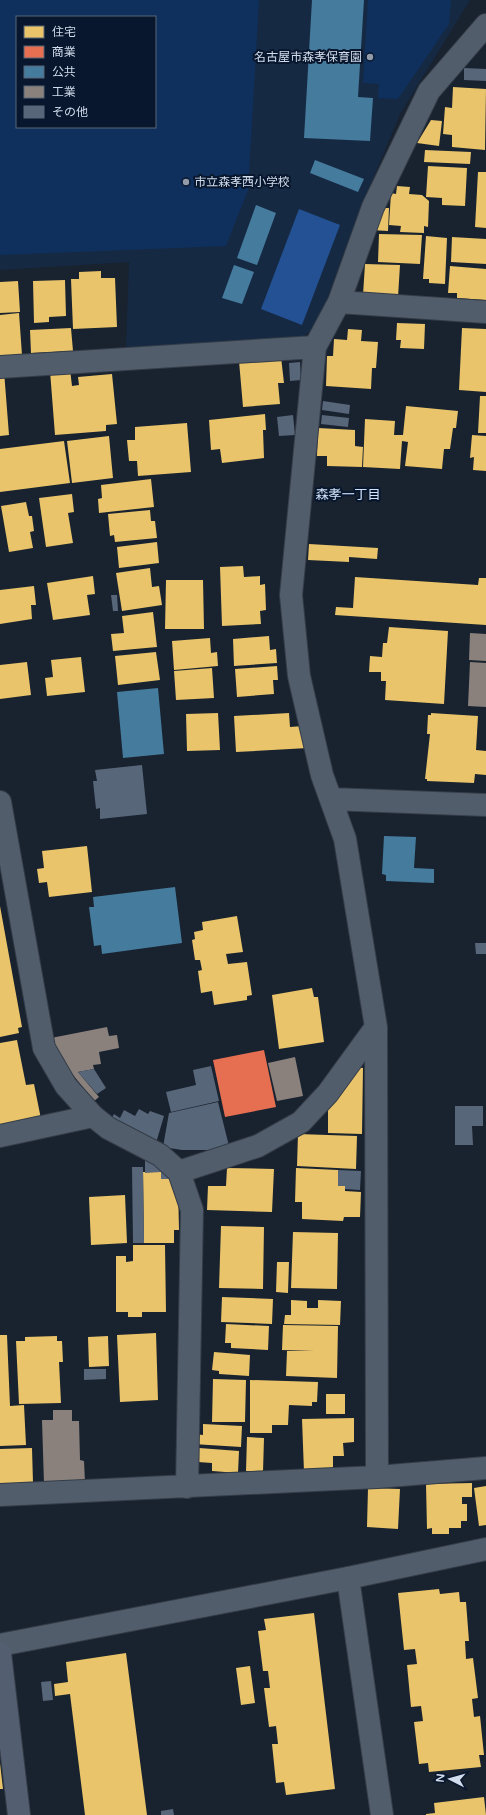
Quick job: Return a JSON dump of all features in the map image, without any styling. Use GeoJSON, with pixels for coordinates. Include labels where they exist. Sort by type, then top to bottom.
{"type":"FeatureCollection","features":[{"type":"Feature","properties":{"kind":"main road"},"geometry":{"type":"LineString","coordinates":[[0,1653],[19,1815]]}},
{"type":"Feature","properties":{"kind":"street"},"geometry":{"type":"LineString","coordinates":[[377,1477],[376,1027],[345,839],[322,775],[299,676],[291,595],[315,347],[339,302],[372,207],[429,91],[486,25]]}},
{"type":"Feature","properties":{"kind":"street"},"geometry":{"type":"LineString","coordinates":[[339,302],[486,312]]}},
{"type":"Feature","properties":{"kind":"street"},"geometry":{"type":"LineString","coordinates":[[0,367],[315,347]]}},
{"type":"Feature","properties":{"kind":"street"},"geometry":{"type":"LineString","coordinates":[[331,799],[486,805]]}},
{"type":"Feature","properties":{"kind":"street"},"geometry":{"type":"LineString","coordinates":[[0,802],[44,1048],[66,1086],[93,1116],[108,1128],[160,1155],[179,1172],[192,1210],[186,1487]]}},
{"type":"Feature","properties":{"kind":"street"},"geometry":{"type":"LineString","coordinates":[[179,1172],[258,1146],[301,1122],[328,1093],[376,1027]]}},
{"type":"Feature","properties":{"kind":"street"},"geometry":{"type":"LineString","coordinates":[[0,1136],[93,1116]]}},
{"type":"Feature","properties":{"kind":"street"},"geometry":{"type":"LineString","coordinates":[[0,1495],[377,1477],[486,1468]]}},
{"type":"Feature","properties":{"kind":"street"},"geometry":{"type":"LineString","coordinates":[[0,1645],[348,1578],[486,1549]]}},
{"type":"Feature","properties":{"kind":"street"},"geometry":{"type":"LineString","coordinates":[[348,1578],[382,1815]]}},
{"type":"Feature","properties":{"kind":"shaded area","name":"市立森孝西小学校"},"geometry":{"type":"Polygon","coordinates":[[[0,0],[470,0],[400,114],[357,217],[317,327],[302,337],[126,349],[129,262],[0,270],[0,0]]]}},
{"type":"Feature","properties":{"kind":"shaded area"},"geometry":{"type":"Polygon","coordinates":[[[0,0],[259,0],[248,190],[226,246],[0,255],[0,0]]]}},
{"type":"Feature","properties":{"kind":"shaded area"},"geometry":{"type":"Polygon","coordinates":[[[368,0],[451,0],[449,24],[398,99],[378,98],[379,84],[363,83],[368,0]]]}},
{"type":"Feature","properties":{"kind":"shaded area"},"geometry":{"type":"Polygon","coordinates":[[[299,209],[340,225],[302,325],[261,309],[299,209]]]}},
{"type":"Feature","properties":{"kind":"building: 住宅"},"geometry":{"type":"Polygon","coordinates":[[[453,87],[486,89],[485,150],[452,147],[452,135],[443,134],[445,107],[452,108],[453,87]]]}},
{"type":"Feature","properties":{"kind":"building: 住宅"},"geometry":{"type":"Polygon","coordinates":[[[431,120],[442,121],[439,146],[417,143],[431,120]]]}},
{"type":"Feature","properties":{"kind":"building: 住宅"},"geometry":{"type":"Polygon","coordinates":[[[425,150],[471,152],[470,164],[424,162],[425,150]]]}},
{"type":"Feature","properties":{"kind":"building: 住宅"},"geometry":{"type":"Polygon","coordinates":[[[428,166],[467,168],[465,206],[442,205],[442,198],[426,197],[428,166]]]}},
{"type":"Feature","properties":{"kind":"building: 住宅"},"geometry":{"type":"Polygon","coordinates":[[[478,172],[486,172],[486,228],[475,227],[478,172]]]}},
{"type":"Feature","properties":{"kind":"building: 住宅"},"geometry":{"type":"Polygon","coordinates":[[[397,186],[410,187],[409,194],[422,195],[429,201],[428,227],[424,226],[424,233],[400,232],[401,226],[389,225],[391,193],[396,194],[397,186]]]}},
{"type":"Feature","properties":{"kind":"building: 住宅"},"geometry":{"type":"Polygon","coordinates":[[[380,208],[389,208],[388,231],[371,230],[380,208]]]}},
{"type":"Feature","properties":{"kind":"building: 住宅"},"geometry":{"type":"Polygon","coordinates":[[[379,234],[422,235],[420,264],[378,262],[379,234]]]}},
{"type":"Feature","properties":{"kind":"building: 住宅"},"geometry":{"type":"Polygon","coordinates":[[[426,236],[447,238],[445,284],[429,283],[429,279],[423,279],[426,236]]]}},
{"type":"Feature","properties":{"kind":"building: 住宅"},"geometry":{"type":"Polygon","coordinates":[[[452,237],[486,239],[486,264],[451,262],[452,237]]]}},
{"type":"Feature","properties":{"kind":"building: 住宅"},"geometry":{"type":"Polygon","coordinates":[[[365,264],[400,265],[398,297],[363,295],[365,264]]]}},
{"type":"Feature","properties":{"kind":"building: 住宅"},"geometry":{"type":"Polygon","coordinates":[[[450,266],[486,269],[486,300],[457,298],[457,293],[448,293],[450,266]]]}},
{"type":"Feature","properties":{"kind":"building: 住宅"},"geometry":{"type":"Polygon","coordinates":[[[101,271],[101,278],[115,278],[117,327],[73,329],[71,279],[79,279],[79,272],[101,271]]]}},
{"type":"Feature","properties":{"kind":"building: 住宅"},"geometry":{"type":"Polygon","coordinates":[[[65,280],[66,316],[49,317],[49,322],[34,323],[33,281],[65,280]]]}},
{"type":"Feature","properties":{"kind":"building: 住宅"},"geometry":{"type":"Polygon","coordinates":[[[18,281],[20,312],[0,313],[0,282],[18,281]]]}},
{"type":"Feature","properties":{"kind":"building: 住宅"},"geometry":{"type":"Polygon","coordinates":[[[19,313],[22,355],[0,356],[0,315],[19,313]]]}},
{"type":"Feature","properties":{"kind":"building: 住宅"},"geometry":{"type":"Polygon","coordinates":[[[397,323],[425,324],[424,349],[400,348],[401,340],[396,340],[397,323]]]}},
{"type":"Feature","properties":{"kind":"building: 住宅"},"geometry":{"type":"Polygon","coordinates":[[[71,328],[73,351],[31,353],[30,330],[71,328]]]}},
{"type":"Feature","properties":{"kind":"building: 住宅"},"geometry":{"type":"Polygon","coordinates":[[[462,328],[486,329],[486,392],[459,390],[462,328]]]}},
{"type":"Feature","properties":{"kind":"building: 住宅"},"geometry":{"type":"Polygon","coordinates":[[[348,329],[362,330],[361,341],[378,342],[376,368],[372,368],[371,389],[326,386],[327,356],[333,356],[334,339],[347,340],[348,329]]]}},
{"type":"Feature","properties":{"kind":"building: 住宅"},"geometry":{"type":"Polygon","coordinates":[[[281,357],[284,383],[278,383],[280,404],[243,407],[239,361],[281,357]]]}},
{"type":"Feature","properties":{"kind":"building: 住宅"},"geometry":{"type":"Polygon","coordinates":[[[70,369],[72,386],[79,385],[78,377],[112,374],[117,424],[106,425],[106,431],[55,435],[50,371],[70,369]]]}},
{"type":"Feature","properties":{"kind":"building: 住宅"},"geometry":{"type":"Polygon","coordinates":[[[0,371],[4,371],[9,435],[0,436],[0,371]]]}},
{"type":"Feature","properties":{"kind":"building: 住宅"},"geometry":{"type":"Polygon","coordinates":[[[480,396],[486,396],[486,433],[478,433],[480,396]]]}},
{"type":"Feature","properties":{"kind":"building: 住宅"},"geometry":{"type":"Polygon","coordinates":[[[406,406],[458,411],[456,428],[453,428],[450,449],[444,449],[442,469],[405,466],[408,442],[402,441],[400,469],[363,467],[365,419],[395,421],[394,435],[403,435],[406,406]]]}},
{"type":"Feature","properties":{"kind":"building: 住宅"},"geometry":{"type":"Polygon","coordinates":[[[265,414],[266,430],[263,430],[264,458],[222,463],[220,449],[211,450],[209,420],[265,414]]]}},
{"type":"Feature","properties":{"kind":"building: 住宅"},"geometry":{"type":"Polygon","coordinates":[[[187,423],[191,472],[138,476],[137,461],[129,461],[127,440],[135,440],[135,427],[187,423]]]}},
{"type":"Feature","properties":{"kind":"building: 住宅"},"geometry":{"type":"Polygon","coordinates":[[[318,428],[355,430],[355,446],[363,447],[362,467],[327,466],[327,456],[317,456],[318,428]]]}},
{"type":"Feature","properties":{"kind":"building: 住宅"},"geometry":{"type":"Polygon","coordinates":[[[472,435],[486,436],[486,471],[473,470],[474,457],[470,458],[472,435]]]}},
{"type":"Feature","properties":{"kind":"building: 住宅"},"geometry":{"type":"Polygon","coordinates":[[[109,436],[113,478],[72,483],[67,441],[109,436]]]}},
{"type":"Feature","properties":{"kind":"building: 住宅"},"geometry":{"type":"Polygon","coordinates":[[[64,441],[70,483],[0,492],[0,449],[64,441]]]}},
{"type":"Feature","properties":{"kind":"building: 住宅"},"geometry":{"type":"Polygon","coordinates":[[[151,479],[154,507],[99,513],[98,499],[102,498],[101,485],[151,479]]]}},
{"type":"Feature","properties":{"kind":"building: 住宅"},"geometry":{"type":"Polygon","coordinates":[[[72,494],[74,512],[68,513],[73,543],[46,547],[39,498],[72,494]]]}},
{"type":"Feature","properties":{"kind":"building: 住宅"},"geometry":{"type":"Polygon","coordinates":[[[26,502],[29,516],[32,516],[34,531],[30,532],[33,548],[9,552],[1,506],[26,502]]]}},
{"type":"Feature","properties":{"kind":"building: 住宅"},"geometry":{"type":"Polygon","coordinates":[[[150,510],[151,521],[155,521],[157,538],[115,542],[114,535],[110,536],[108,514],[150,510]]]}},
{"type":"Feature","properties":{"kind":"building: 住宅"},"geometry":{"type":"Polygon","coordinates":[[[157,542],[159,563],[119,568],[117,547],[157,542]]]}},
{"type":"Feature","properties":{"kind":"building: 住宅"},"geometry":{"type":"Polygon","coordinates":[[[309,544],[378,548],[377,559],[349,557],[349,562],[308,560],[309,544]]]}},
{"type":"Feature","properties":{"kind":"building: 住宅"},"geometry":{"type":"Polygon","coordinates":[[[243,566],[244,577],[260,576],[260,585],[265,584],[266,610],[260,611],[261,624],[222,626],[220,567],[243,566]]]}},
{"type":"Feature","properties":{"kind":"building: 住宅"},"geometry":{"type":"Polygon","coordinates":[[[150,568],[152,587],[159,586],[162,605],[122,611],[116,573],[150,568]]]}},
{"type":"Feature","properties":{"kind":"building: 住宅"},"geometry":{"type":"Polygon","coordinates":[[[93,576],[95,594],[87,595],[90,615],[53,620],[47,583],[93,576]]]}},
{"type":"Feature","properties":{"kind":"building: 住宅"},"geometry":{"type":"Polygon","coordinates":[[[355,577],[478,585],[479,578],[486,578],[486,625],[335,615],[336,607],[353,608],[355,577]]]}},
{"type":"Feature","properties":{"kind":"building: 住宅"},"geometry":{"type":"Polygon","coordinates":[[[166,580],[203,580],[204,629],[165,629],[166,580]]]}},
{"type":"Feature","properties":{"kind":"building: 住宅"},"geometry":{"type":"Polygon","coordinates":[[[34,586],[36,605],[31,605],[32,619],[0,624],[0,590],[34,586]]]}},
{"type":"Feature","properties":{"kind":"building: 住宅"},"geometry":{"type":"Polygon","coordinates":[[[153,612],[157,647],[113,651],[111,634],[124,633],[122,616],[153,612]]]}},
{"type":"Feature","properties":{"kind":"building: 住宅"},"geometry":{"type":"Polygon","coordinates":[[[389,627],[448,631],[444,704],[385,700],[386,681],[381,681],[381,672],[369,672],[370,656],[382,657],[383,643],[387,643],[389,627]]]}},
{"type":"Feature","properties":{"kind":"building: 住宅"},"geometry":{"type":"Polygon","coordinates":[[[269,636],[270,650],[276,649],[277,663],[234,666],[233,639],[269,636]]]}},
{"type":"Feature","properties":{"kind":"building: 住宅"},"geometry":{"type":"Polygon","coordinates":[[[210,638],[211,653],[217,652],[218,666],[174,670],[172,641],[210,638]]]}},
{"type":"Feature","properties":{"kind":"building: 住宅"},"geometry":{"type":"Polygon","coordinates":[[[156,652],[160,680],[118,685],[115,656],[156,652]]]}},
{"type":"Feature","properties":{"kind":"building: 住宅"},"geometry":{"type":"Polygon","coordinates":[[[81,657],[85,692],[47,696],[45,678],[53,677],[51,660],[81,657]]]}},
{"type":"Feature","properties":{"kind":"building: 住宅"},"geometry":{"type":"Polygon","coordinates":[[[27,662],[31,695],[0,699],[0,665],[27,662]]]}},
{"type":"Feature","properties":{"kind":"building: 住宅"},"geometry":{"type":"Polygon","coordinates":[[[277,666],[278,680],[273,680],[274,694],[237,697],[235,669],[277,666]]]}},
{"type":"Feature","properties":{"kind":"building: 住宅"},"geometry":{"type":"Polygon","coordinates":[[[212,668],[214,698],[176,700],[174,671],[212,668]]]}},
{"type":"Feature","properties":{"kind":"building: 住宅"},"geometry":{"type":"Polygon","coordinates":[[[218,713],[220,750],[187,751],[186,714],[218,713]]]}},
{"type":"Feature","properties":{"kind":"building: 住宅"},"geometry":{"type":"Polygon","coordinates":[[[289,713],[290,727],[303,726],[308,748],[236,752],[234,716],[289,713]]]}},
{"type":"Feature","properties":{"kind":"building: 住宅"},"geometry":{"type":"Polygon","coordinates":[[[431,713],[478,716],[476,750],[486,751],[486,775],[475,774],[474,783],[427,781],[427,779],[425,779],[430,734],[427,734],[428,715],[431,715],[431,713]]]}},
{"type":"Feature","properties":{"kind":"building: 住宅"},"geometry":{"type":"Polygon","coordinates":[[[87,846],[92,892],[49,897],[47,882],[39,883],[37,869],[44,868],[42,851],[87,846]]]}},
{"type":"Feature","properties":{"kind":"building: 住宅"},"geometry":{"type":"Polygon","coordinates":[[[0,906],[22,1027],[18,1028],[19,1033],[0,1037],[0,906]]]}},
{"type":"Feature","properties":{"kind":"building: 住宅"},"geometry":{"type":"Polygon","coordinates":[[[237,916],[243,952],[226,954],[228,964],[247,962],[252,995],[247,996],[247,1000],[214,1005],[212,991],[201,993],[198,971],[202,970],[200,960],[195,960],[192,940],[195,939],[194,932],[203,930],[202,922],[237,916]]]}},
{"type":"Feature","properties":{"kind":"building: 住宅"},"geometry":{"type":"Polygon","coordinates":[[[312,988],[314,997],[318,997],[324,1042],[279,1049],[272,995],[312,988]]]}},
{"type":"Feature","properties":{"kind":"building: 住宅"},"geometry":{"type":"Polygon","coordinates":[[[17,1040],[26,1085],[34,1084],[41,1119],[0,1128],[0,1043],[17,1040]]]}},
{"type":"Feature","properties":{"kind":"building: 住宅"},"geometry":{"type":"Polygon","coordinates":[[[354,1067],[363,1068],[362,1134],[328,1133],[328,1107],[354,1067]]]}},
{"type":"Feature","properties":{"kind":"building: 住宅"},"geometry":{"type":"Polygon","coordinates":[[[298,1134],[357,1136],[356,1169],[297,1166],[298,1134]]]}},
{"type":"Feature","properties":{"kind":"building: 住宅"},"geometry":{"type":"Polygon","coordinates":[[[227,1168],[274,1169],[272,1212],[207,1210],[208,1186],[226,1186],[227,1168]]]}},
{"type":"Feature","properties":{"kind":"building: 住宅"},"geometry":{"type":"Polygon","coordinates":[[[296,1168],[338,1170],[338,1186],[345,1186],[345,1191],[361,1192],[360,1217],[344,1217],[343,1221],[302,1219],[302,1202],[295,1202],[296,1168]]]}},
{"type":"Feature","properties":{"kind":"building: 住宅"},"geometry":{"type":"Polygon","coordinates":[[[143,1172],[161,1172],[161,1179],[171,1179],[171,1185],[178,1185],[179,1230],[174,1230],[174,1243],[144,1243],[143,1172]]]}},
{"type":"Feature","properties":{"kind":"building: 住宅"},"geometry":{"type":"Polygon","coordinates":[[[125,1195],[127,1243],[91,1245],[89,1197],[125,1195]]]}},
{"type":"Feature","properties":{"kind":"building: 住宅"},"geometry":{"type":"Polygon","coordinates":[[[221,1226],[264,1227],[263,1289],[219,1288],[221,1226]]]}},
{"type":"Feature","properties":{"kind":"building: 住宅"},"geometry":{"type":"Polygon","coordinates":[[[293,1232],[338,1233],[337,1289],[291,1288],[293,1232]]]}},
{"type":"Feature","properties":{"kind":"building: 住宅"},"geometry":{"type":"Polygon","coordinates":[[[133,1245],[165,1245],[166,1312],[142,1312],[142,1317],[128,1317],[128,1312],[116,1312],[116,1256],[126,1256],[126,1262],[133,1261],[133,1245]]]}},
{"type":"Feature","properties":{"kind":"building: 住宅"},"geometry":{"type":"Polygon","coordinates":[[[277,1262],[289,1262],[288,1293],[276,1292],[277,1262]]]}},
{"type":"Feature","properties":{"kind":"building: 住宅"},"geometry":{"type":"Polygon","coordinates":[[[222,1297],[273,1299],[272,1324],[221,1322],[222,1297]]]}},
{"type":"Feature","properties":{"kind":"building: 住宅"},"geometry":{"type":"Polygon","coordinates":[[[291,1300],[307,1301],[307,1308],[318,1308],[318,1300],[341,1301],[340,1325],[284,1324],[285,1315],[291,1315],[291,1300]]]}},
{"type":"Feature","properties":{"kind":"building: 住宅"},"geometry":{"type":"Polygon","coordinates":[[[226,1324],[269,1326],[268,1350],[231,1348],[231,1343],[225,1343],[226,1324]]]}},
{"type":"Feature","properties":{"kind":"building: 住宅"},"geometry":{"type":"Polygon","coordinates":[[[283,1325],[338,1326],[337,1378],[286,1376],[287,1351],[314,1351],[282,1350],[283,1325]]]}},
{"type":"Feature","properties":{"kind":"building: 住宅"},"geometry":{"type":"Polygon","coordinates":[[[156,1333],[158,1400],[120,1402],[117,1335],[156,1333]]]}},
{"type":"Feature","properties":{"kind":"building: 住宅"},"geometry":{"type":"Polygon","coordinates":[[[0,1335],[7,1335],[10,1406],[24,1405],[26,1445],[0,1446],[0,1335]]]}},
{"type":"Feature","properties":{"kind":"building: 住宅"},"geometry":{"type":"Polygon","coordinates":[[[57,1336],[57,1341],[62,1341],[63,1362],[59,1362],[61,1403],[19,1404],[16,1341],[25,1341],[25,1337],[57,1336]]]}},
{"type":"Feature","properties":{"kind":"building: 住宅"},"geometry":{"type":"Polygon","coordinates":[[[108,1336],[109,1366],[89,1367],[88,1337],[108,1336]]]}},
{"type":"Feature","properties":{"kind":"building: 住宅"},"geometry":{"type":"Polygon","coordinates":[[[214,1352],[250,1355],[249,1376],[219,1374],[219,1371],[212,1370],[214,1352]]]}},
{"type":"Feature","properties":{"kind":"building: 住宅"},"geometry":{"type":"Polygon","coordinates":[[[213,1379],[246,1380],[245,1422],[212,1422],[213,1379]]]}},
{"type":"Feature","properties":{"kind":"building: 住宅"},"geometry":{"type":"Polygon","coordinates":[[[250,1380],[318,1382],[317,1402],[312,1402],[312,1406],[289,1405],[288,1425],[272,1425],[272,1433],[250,1433],[250,1380]]]}},
{"type":"Feature","properties":{"kind":"building: 住宅"},"geometry":{"type":"Polygon","coordinates":[[[326,1394],[345,1394],[345,1414],[326,1414],[326,1394]]]}},
{"type":"Feature","properties":{"kind":"building: 住宅"},"geometry":{"type":"Polygon","coordinates":[[[354,1418],[354,1442],[343,1443],[344,1456],[333,1456],[333,1471],[304,1472],[302,1419],[354,1418]]]}},
{"type":"Feature","properties":{"kind":"building: 住宅"},"geometry":{"type":"Polygon","coordinates":[[[203,1424],[242,1426],[241,1447],[193,1444],[194,1434],[203,1435],[203,1424]]]}},
{"type":"Feature","properties":{"kind":"building: 住宅"},"geometry":{"type":"Polygon","coordinates":[[[247,1437],[264,1438],[263,1472],[246,1471],[247,1437]]]}},
{"type":"Feature","properties":{"kind":"building: 住宅"},"geometry":{"type":"Polygon","coordinates":[[[32,1448],[33,1483],[0,1484],[0,1449],[32,1448]]]}},
{"type":"Feature","properties":{"kind":"building: 住宅"},"geometry":{"type":"Polygon","coordinates":[[[199,1448],[239,1451],[238,1473],[212,1471],[212,1463],[198,1462],[199,1448]]]}},
{"type":"Feature","properties":{"kind":"building: 住宅"},"geometry":{"type":"Polygon","coordinates":[[[472,1483],[472,1497],[462,1497],[462,1504],[467,1504],[467,1521],[461,1521],[461,1528],[449,1528],[449,1534],[432,1534],[432,1528],[427,1529],[426,1484],[472,1483]]]}},
{"type":"Feature","properties":{"kind":"building: 住宅"},"geometry":{"type":"Polygon","coordinates":[[[486,1486],[486,1525],[479,1526],[474,1488],[486,1486]]]}},
{"type":"Feature","properties":{"kind":"building: 住宅"},"geometry":{"type":"Polygon","coordinates":[[[368,1488],[400,1489],[398,1529],[367,1527],[368,1488]]]}},
{"type":"Feature","properties":{"kind":"building: 住宅"},"geometry":{"type":"Polygon","coordinates":[[[439,1589],[440,1594],[459,1592],[460,1602],[466,1602],[469,1641],[465,1641],[466,1659],[473,1658],[478,1698],[472,1699],[474,1717],[480,1716],[484,1755],[479,1755],[481,1767],[429,1772],[428,1763],[419,1764],[414,1722],[423,1721],[421,1706],[411,1707],[407,1665],[417,1664],[415,1649],[404,1650],[398,1593],[439,1589]]]}},
{"type":"Feature","properties":{"kind":"building: 住宅"},"geometry":{"type":"Polygon","coordinates":[[[314,1613],[335,1789],[286,1795],[284,1782],[276,1783],[272,1744],[278,1744],[276,1726],[269,1727],[264,1688],[270,1688],[268,1671],[263,1671],[258,1631],[266,1630],[264,1619],[314,1613]]]}},
{"type":"Feature","properties":{"kind":"building: 住宅"},"geometry":{"type":"Polygon","coordinates":[[[126,1653],[147,1815],[85,1815],[70,1694],[55,1696],[54,1684],[68,1682],[66,1662],[126,1653]]]}},
{"type":"Feature","properties":{"kind":"building: 住宅"},"geometry":{"type":"Polygon","coordinates":[[[250,1666],[255,1703],[241,1705],[236,1668],[250,1666]]]}},
{"type":"Feature","properties":{"kind":"building: 住宅"},"geometry":{"type":"Polygon","coordinates":[[[0,1763],[3,1789],[0,1789],[0,1763]]]}},
{"type":"Feature","properties":{"kind":"building: 住宅"},"geometry":{"type":"Polygon","coordinates":[[[484,1797],[486,1815],[426,1815],[435,1813],[434,1803],[484,1797]]]}},
{"type":"Feature","properties":{"kind":"building: 商業"},"geometry":{"type":"Polygon","coordinates":[[[264,1050],[276,1107],[225,1117],[213,1060],[264,1050]]]}},
{"type":"Feature","properties":{"kind":"building: 公共"},"geometry":{"type":"Polygon","coordinates":[[[312,0],[364,0],[358,97],[373,98],[370,141],[304,138],[312,0]]]}},
{"type":"Feature","properties":{"kind":"building: 公共"},"geometry":{"type":"Polygon","coordinates":[[[315,160],[364,179],[358,192],[310,173],[315,160]]]}},
{"type":"Feature","properties":{"kind":"building: 公共"},"geometry":{"type":"Polygon","coordinates":[[[256,205],[276,213],[257,265],[237,258],[256,205]]]}},
{"type":"Feature","properties":{"kind":"building: 公共"},"geometry":{"type":"Polygon","coordinates":[[[234,265],[254,272],[242,304],[222,298],[234,265]]]}},
{"type":"Feature","properties":{"kind":"building: 公共"},"geometry":{"type":"Polygon","coordinates":[[[158,688],[164,754],[123,758],[117,692],[158,688]]]}},
{"type":"Feature","properties":{"kind":"building: 公共"},"geometry":{"type":"Polygon","coordinates":[[[384,836],[416,837],[414,868],[434,869],[434,883],[386,881],[386,875],[382,874],[384,836]]]}},
{"type":"Feature","properties":{"kind":"building: 公共"},"geometry":{"type":"Polygon","coordinates":[[[175,887],[182,943],[102,954],[101,945],[94,946],[89,907],[94,907],[93,897],[175,887]]]}},
{"type":"Feature","properties":{"kind":"building: 工業"},"geometry":{"type":"Polygon","coordinates":[[[470,633],[486,634],[486,661],[469,660],[470,633]]]}},
{"type":"Feature","properties":{"kind":"building: 工業"},"geometry":{"type":"Polygon","coordinates":[[[470,662],[486,663],[486,707],[468,706],[470,662]]]}},
{"type":"Feature","properties":{"kind":"building: 工業"},"geometry":{"type":"Polygon","coordinates":[[[107,1027],[109,1036],[117,1035],[119,1048],[99,1052],[101,1064],[93,1065],[94,1069],[78,1072],[99,1097],[94,1101],[61,1060],[51,1038],[107,1027]]]}},
{"type":"Feature","properties":{"kind":"building: 工業"},"geometry":{"type":"Polygon","coordinates":[[[295,1057],[303,1096],[277,1101],[268,1063],[295,1057]]]}},
{"type":"Feature","properties":{"kind":"building: 工業"},"geometry":{"type":"Polygon","coordinates":[[[53,1410],[72,1410],[72,1421],[79,1421],[80,1460],[84,1461],[85,1482],[44,1484],[42,1420],[53,1420],[53,1410]]]}},
{"type":"Feature","properties":{"kind":"building: その他"},"geometry":{"type":"Polygon","coordinates":[[[464,68],[486,69],[486,81],[464,80],[464,68]]]}},
{"type":"Feature","properties":{"kind":"building: その他"},"geometry":{"type":"Polygon","coordinates":[[[300,362],[301,380],[290,381],[289,363],[300,362]]]}},
{"type":"Feature","properties":{"kind":"building: その他"},"geometry":{"type":"Polygon","coordinates":[[[323,401],[350,405],[349,414],[322,410],[323,401]]]}},
{"type":"Feature","properties":{"kind":"building: その他"},"geometry":{"type":"Polygon","coordinates":[[[293,415],[295,435],[279,436],[277,417],[293,415]]]}},
{"type":"Feature","properties":{"kind":"building: その他"},"geometry":{"type":"Polygon","coordinates":[[[322,415],[349,418],[348,427],[321,424],[322,415]]]}},
{"type":"Feature","properties":{"kind":"building: その他"},"geometry":{"type":"Polygon","coordinates":[[[111,595],[117,595],[118,611],[113,611],[111,595]]]}},
{"type":"Feature","properties":{"kind":"building: その他"},"geometry":{"type":"Polygon","coordinates":[[[142,765],[147,814],[100,819],[100,808],[96,809],[93,781],[97,781],[95,770],[142,765]]]}},
{"type":"Feature","properties":{"kind":"building: その他"},"geometry":{"type":"Polygon","coordinates":[[[475,943],[486,943],[486,954],[476,954],[475,943]]]}},
{"type":"Feature","properties":{"kind":"building: その他"},"geometry":{"type":"Polygon","coordinates":[[[211,1066],[219,1101],[171,1112],[166,1092],[196,1085],[193,1070],[211,1066]]]}},
{"type":"Feature","properties":{"kind":"building: その他"},"geometry":{"type":"Polygon","coordinates":[[[94,1069],[106,1088],[97,1094],[78,1072],[94,1069]]]}},
{"type":"Feature","properties":{"kind":"building: その他"},"geometry":{"type":"Polygon","coordinates":[[[218,1102],[229,1146],[211,1150],[182,1150],[163,1147],[169,1113],[218,1102]]]}},
{"type":"Feature","properties":{"kind":"building: その他"},"geometry":{"type":"Polygon","coordinates":[[[455,1106],[483,1106],[483,1126],[472,1126],[473,1145],[455,1145],[455,1106]]]}},
{"type":"Feature","properties":{"kind":"building: その他"},"geometry":{"type":"Polygon","coordinates":[[[139,1109],[148,1114],[150,1111],[164,1116],[156,1143],[109,1123],[114,1114],[120,1118],[124,1110],[135,1116],[139,1109]]]}},
{"type":"Feature","properties":{"kind":"building: その他"},"geometry":{"type":"Polygon","coordinates":[[[145,1157],[171,1179],[161,1179],[161,1172],[145,1173],[145,1157]]]}},
{"type":"Feature","properties":{"kind":"building: その他"},"geometry":{"type":"Polygon","coordinates":[[[132,1167],[143,1167],[144,1243],[133,1243],[132,1167]]]}},
{"type":"Feature","properties":{"kind":"building: その他"},"geometry":{"type":"Polygon","coordinates":[[[338,1170],[361,1171],[360,1190],[345,1189],[345,1186],[338,1186],[338,1170]]]}},
{"type":"Feature","properties":{"kind":"building: その他"},"geometry":{"type":"Polygon","coordinates":[[[84,1369],[106,1369],[106,1379],[84,1380],[84,1369]]]}},
{"type":"Feature","properties":{"kind":"building: その他"},"geometry":{"type":"Polygon","coordinates":[[[51,1681],[53,1700],[43,1701],[41,1682],[51,1681]]]}},
{"type":"Feature","properties":{"kind":"building: その他"},"geometry":{"type":"Polygon","coordinates":[[[173,1809],[174,1815],[161,1815],[161,1811],[173,1809]]]}},
{"type":"Feature","properties":{"kind":"place","name":"名古屋市森孝保育園"},"geometry":{"type":"Point","coordinates":[370,57]}},
{"type":"Feature","properties":{"kind":"place","name":"市立森孝西小学校"},"geometry":{"type":"Point","coordinates":[186,182]}},
{"type":"Feature","properties":{"kind":"district","name":"森孝一丁目"},"geometry":{"type":"Point","coordinates":[348,495]}}]}
